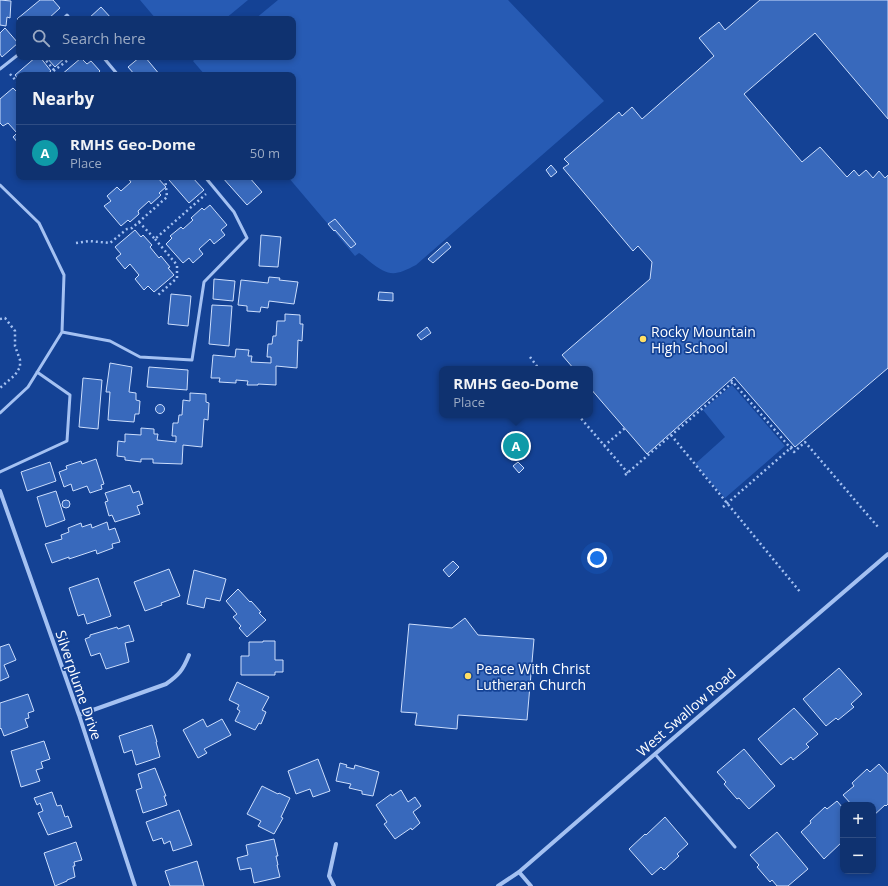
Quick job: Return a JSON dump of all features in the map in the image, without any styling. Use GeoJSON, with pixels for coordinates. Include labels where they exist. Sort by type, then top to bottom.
{"type":"FeatureCollection","features":[{"type":"Feature","properties":{"kind":"street","name":"Silverplume Drive"},"geometry":{"type":"LineString","coordinates":[[0,491],[79,715],[135,886]]}},
{"type":"Feature","properties":{"kind":"street","name":"West Swallow Road"},"geometry":{"type":"LineString","coordinates":[[498,886],[519,872],[654,754],[888,554]]}},
{"type":"Feature","properties":{"kind":"street"},"geometry":{"type":"LineString","coordinates":[[79,715],[166,684],[177,677],[184,668],[189,655]]}},
{"type":"Feature","properties":{"kind":"street"},"geometry":{"type":"LineString","coordinates":[[334,886],[330,876],[336,844]]}},
{"type":"Feature","properties":{"kind":"street"},"geometry":{"type":"LineString","coordinates":[[519,872],[531,886]]}},
{"type":"Feature","properties":{"kind":"lane"},"geometry":{"type":"LineString","coordinates":[[0,69],[16,56]]}},
{"type":"Feature","properties":{"kind":"lane"},"geometry":{"type":"LineString","coordinates":[[106,60],[116,72]]}},
{"type":"Feature","properties":{"kind":"lane"},"geometry":{"type":"LineString","coordinates":[[62,332],[110,341],[140,357],[192,360],[204,282],[247,238],[234,212],[207,180]]}},
{"type":"Feature","properties":{"kind":"lane"},"geometry":{"type":"LineString","coordinates":[[0,185],[39,223],[64,275],[62,332],[28,387],[0,413]]}},
{"type":"Feature","properties":{"kind":"lane"},"geometry":{"type":"LineString","coordinates":[[0,472],[67,441],[70,395],[37,372]]}},
{"type":"Feature","properties":{"kind":"lane"},"geometry":{"type":"LineString","coordinates":[[654,754],[735,847]]}},
{"type":"Feature","properties":{"kind":"path"},"geometry":{"type":"LineString","coordinates":[[46,60],[54,70],[68,60]]}},
{"type":"Feature","properties":{"kind":"path"},"geometry":{"type":"LineString","coordinates":[[76,243],[89,241],[110,243],[127,228],[132,228],[167,197],[165,180]]}},
{"type":"Feature","properties":{"kind":"path"},"geometry":{"type":"LineString","coordinates":[[155,239],[214,188]]}},
{"type":"Feature","properties":{"kind":"path"},"geometry":{"type":"LineString","coordinates":[[139,222],[177,265],[177,278],[157,296]]}},
{"type":"Feature","properties":{"kind":"path"},"geometry":{"type":"LineString","coordinates":[[0,319],[5,318],[15,331],[14,346],[20,360],[20,367],[15,375],[0,388]]}},
{"type":"Feature","properties":{"kind":"path"},"geometry":{"type":"LineString","coordinates":[[530,357],[538,366]]}},
{"type":"Feature","properties":{"kind":"path"},"geometry":{"type":"LineString","coordinates":[[581,418],[626,474],[732,381],[794,452],[805,442],[878,527]]}},
{"type":"Feature","properties":{"kind":"path"},"geometry":{"type":"LineString","coordinates":[[604,446],[625,428]]}},
{"type":"Feature","properties":{"kind":"path"},"geometry":{"type":"LineString","coordinates":[[671,436],[802,593]]}},
{"type":"Feature","properties":{"kind":"path"},"geometry":{"type":"LineString","coordinates":[[723,507],[794,445]]}},
{"type":"Feature","properties":{"kind":"shaded area"},"geometry":{"type":"Polygon","coordinates":[[[140,0],[248,0],[229,16],[153,16],[140,0]]]}},
{"type":"Feature","properties":{"kind":"shaded area"},"geometry":{"type":"Polygon","coordinates":[[[278,0],[508,0],[604,101],[416,265],[397,273],[387,272],[376,266],[359,253],[355,256],[291,180],[296,180],[296,72],[202,72],[193,61],[296,60],[296,16],[259,16],[278,0]]]}},
{"type":"Feature","properties":{"kind":"shaded area"},"geometry":{"type":"Polygon","coordinates":[[[732,385],[785,446],[725,498],[695,464],[725,437],[703,410],[732,385]]]}},
{"type":"Feature","properties":{"kind":"building"},"geometry":{"type":"Polygon","coordinates":[[[0,0],[11,1],[10,18],[7,17],[6,26],[0,25],[0,0]]]}},
{"type":"Feature","properties":{"kind":"building"},"geometry":{"type":"Polygon","coordinates":[[[40,0],[53,0],[60,8],[51,16],[21,16],[40,0]]]}},
{"type":"Feature","properties":{"kind":"building"},"geometry":{"type":"Polygon","coordinates":[[[760,0],[888,0],[888,119],[815,33],[744,94],[802,162],[820,147],[847,177],[854,170],[859,176],[866,170],[873,178],[879,171],[885,178],[888,175],[888,368],[795,447],[734,377],[647,454],[593,391],[593,366],[571,366],[562,355],[650,279],[652,262],[638,246],[633,251],[563,168],[569,164],[564,159],[619,112],[622,116],[632,107],[642,119],[714,56],[699,38],[719,22],[725,30],[760,0]]]}},
{"type":"Feature","properties":{"kind":"building"},"geometry":{"type":"Polygon","coordinates":[[[101,7],[109,16],[91,16],[101,7]]]}},
{"type":"Feature","properties":{"kind":"building"},"geometry":{"type":"Polygon","coordinates":[[[5,28],[16,41],[16,45],[2,57],[0,54],[0,33],[5,28]]]}},
{"type":"Feature","properties":{"kind":"building"},"geometry":{"type":"Polygon","coordinates":[[[32,60],[42,60],[51,71],[50,72],[18,72],[32,60]]]}},
{"type":"Feature","properties":{"kind":"building"},"geometry":{"type":"Polygon","coordinates":[[[49,60],[63,60],[55,67],[49,60]]]}},
{"type":"Feature","properties":{"kind":"building"},"geometry":{"type":"Polygon","coordinates":[[[79,60],[83,60],[87,64],[91,61],[100,71],[99,72],[65,72],[79,60]]]}},
{"type":"Feature","properties":{"kind":"building"},"geometry":{"type":"Polygon","coordinates":[[[136,60],[148,60],[158,72],[132,72],[128,67],[136,60]]]}},
{"type":"Feature","properties":{"kind":"building"},"geometry":{"type":"Polygon","coordinates":[[[13,88],[16,91],[16,132],[8,123],[3,126],[0,123],[0,99],[13,88]]]}},
{"type":"Feature","properties":{"kind":"building"},"geometry":{"type":"Polygon","coordinates":[[[551,165],[557,172],[551,177],[546,170],[551,165]]]}},
{"type":"Feature","properties":{"kind":"building"},"geometry":{"type":"Polygon","coordinates":[[[129,180],[160,180],[166,187],[159,193],[161,195],[151,204],[149,201],[138,211],[139,214],[130,222],[128,220],[121,226],[104,206],[111,201],[107,196],[117,187],[121,191],[131,182],[129,180]]]}},
{"type":"Feature","properties":{"kind":"building"},"geometry":{"type":"Polygon","coordinates":[[[169,180],[195,180],[204,190],[189,203],[169,180]]]}},
{"type":"Feature","properties":{"kind":"building"},"geometry":{"type":"Polygon","coordinates":[[[225,180],[252,180],[262,192],[247,205],[225,180]]]}},
{"type":"Feature","properties":{"kind":"building"},"geometry":{"type":"Polygon","coordinates":[[[210,205],[227,225],[221,230],[225,235],[214,244],[210,239],[199,249],[203,254],[193,263],[189,258],[183,263],[166,244],[172,238],[170,236],[181,227],[183,229],[193,220],[191,218],[202,208],[204,210],[210,205]]]}},
{"type":"Feature","properties":{"kind":"building"},"geometry":{"type":"Polygon","coordinates":[[[335,219],[356,244],[351,248],[328,224],[335,219]]]}},
{"type":"Feature","properties":{"kind":"building"},"geometry":{"type":"Polygon","coordinates":[[[135,230],[141,237],[143,235],[152,245],[150,247],[159,258],[161,256],[170,267],[168,268],[174,275],[154,292],[148,286],[144,290],[135,279],[139,275],[130,264],[125,269],[116,258],[121,254],[115,247],[135,230]]]}},
{"type":"Feature","properties":{"kind":"building"},"geometry":{"type":"Polygon","coordinates":[[[261,235],[281,237],[278,267],[259,266],[261,235]]]}},
{"type":"Feature","properties":{"kind":"building"},"geometry":{"type":"Polygon","coordinates":[[[447,242],[451,247],[433,263],[428,259],[447,242]]]}},
{"type":"Feature","properties":{"kind":"building"},"geometry":{"type":"Polygon","coordinates":[[[269,277],[280,278],[279,280],[298,282],[294,304],[269,301],[268,308],[261,307],[260,312],[247,311],[247,306],[238,305],[241,280],[268,283],[269,277]]]}},
{"type":"Feature","properties":{"kind":"building"},"geometry":{"type":"Polygon","coordinates":[[[214,279],[235,281],[233,301],[213,299],[214,279]]]}},
{"type":"Feature","properties":{"kind":"building"},"geometry":{"type":"Polygon","coordinates":[[[379,292],[393,293],[393,301],[378,300],[379,292]]]}},
{"type":"Feature","properties":{"kind":"building"},"geometry":{"type":"Polygon","coordinates":[[[171,294],[191,296],[188,326],[168,324],[171,294]]]}},
{"type":"Feature","properties":{"kind":"building"},"geometry":{"type":"Polygon","coordinates":[[[212,305],[232,306],[229,346],[209,344],[212,305]]]}},
{"type":"Feature","properties":{"kind":"building"},"geometry":{"type":"Polygon","coordinates":[[[285,314],[300,315],[300,324],[303,324],[302,341],[298,340],[297,368],[276,366],[276,385],[247,385],[248,381],[236,380],[236,383],[219,382],[220,378],[211,378],[213,355],[235,357],[236,349],[249,350],[248,356],[252,356],[251,362],[271,363],[271,357],[267,357],[268,344],[272,344],[273,336],[276,336],[277,321],[285,321],[285,314]]]}},
{"type":"Feature","properties":{"kind":"building"},"geometry":{"type":"Polygon","coordinates":[[[427,327],[431,333],[421,340],[417,335],[427,327]]]}},
{"type":"Feature","properties":{"kind":"building"},"geometry":{"type":"Polygon","coordinates":[[[110,363],[132,367],[129,392],[136,393],[136,400],[140,401],[139,414],[135,414],[134,422],[108,420],[110,392],[106,392],[110,363]]]}},
{"type":"Feature","properties":{"kind":"building"},"geometry":{"type":"Polygon","coordinates":[[[149,367],[188,370],[187,390],[147,387],[149,367]]]}},
{"type":"Feature","properties":{"kind":"building"},"geometry":{"type":"Polygon","coordinates":[[[83,378],[102,380],[98,429],[79,427],[83,378]]]}},
{"type":"Feature","properties":{"kind":"building"},"geometry":{"type":"Polygon","coordinates":[[[190,393],[206,394],[206,402],[209,403],[208,420],[204,419],[202,447],[183,445],[182,464],[153,463],[153,459],[141,459],[141,462],[125,460],[125,457],[117,456],[118,441],[125,442],[125,434],[141,435],[141,428],[154,429],[154,434],[158,434],[157,440],[176,442],[176,436],[172,436],[173,423],[178,423],[179,415],[182,415],[183,400],[190,401],[190,393]]]}},
{"type":"Feature","properties":{"kind":"building"},"geometry":{"type":"Polygon","coordinates":[[[158,405],[162,405],[164,409],[162,413],[158,413],[156,411],[156,407],[158,405]]]}},
{"type":"Feature","properties":{"kind":"building"},"geometry":{"type":"Polygon","coordinates":[[[516,436],[523,439],[526,446],[523,453],[516,456],[509,453],[506,446],[509,439],[516,436]]]}},
{"type":"Feature","properties":{"kind":"building"},"geometry":{"type":"Polygon","coordinates":[[[96,459],[104,484],[101,485],[102,489],[90,493],[87,486],[73,491],[71,484],[64,487],[59,472],[67,469],[66,466],[81,461],[82,464],[96,459]]]}},
{"type":"Feature","properties":{"kind":"building"},"geometry":{"type":"Polygon","coordinates":[[[50,462],[56,481],[27,491],[21,472],[50,462]]]}},
{"type":"Feature","properties":{"kind":"building"},"geometry":{"type":"Polygon","coordinates":[[[518,462],[524,468],[519,473],[513,466],[518,462]]]}},
{"type":"Feature","properties":{"kind":"building"},"geometry":{"type":"Polygon","coordinates":[[[130,485],[133,493],[139,491],[143,504],[137,506],[140,514],[115,522],[112,515],[109,516],[105,502],[108,501],[105,493],[130,485]]]}},
{"type":"Feature","properties":{"kind":"building"},"geometry":{"type":"Polygon","coordinates":[[[56,491],[65,520],[46,527],[37,497],[56,491]]]}},
{"type":"Feature","properties":{"kind":"building"},"geometry":{"type":"Polygon","coordinates":[[[64,500],[68,500],[70,504],[68,508],[64,508],[62,506],[62,502],[64,500]]]}},
{"type":"Feature","properties":{"kind":"building"},"geometry":{"type":"Polygon","coordinates":[[[107,522],[109,530],[115,528],[120,542],[112,544],[113,548],[97,554],[96,550],[52,563],[45,544],[62,539],[61,535],[69,532],[68,528],[81,523],[82,527],[91,524],[92,528],[107,522]]]}},
{"type":"Feature","properties":{"kind":"building"},"geometry":{"type":"Polygon","coordinates":[[[453,561],[459,567],[449,577],[443,570],[453,561]]]}},
{"type":"Feature","properties":{"kind":"building"},"geometry":{"type":"Polygon","coordinates":[[[169,569],[180,596],[145,611],[134,582],[169,569]]]}},
{"type":"Feature","properties":{"kind":"building"},"geometry":{"type":"Polygon","coordinates":[[[194,570],[226,579],[220,601],[206,598],[204,608],[187,604],[194,570]]]}},
{"type":"Feature","properties":{"kind":"building"},"geometry":{"type":"Polygon","coordinates":[[[98,578],[111,616],[87,624],[84,614],[78,616],[69,588],[98,578]]]}},
{"type":"Feature","properties":{"kind":"building"},"geometry":{"type":"Polygon","coordinates":[[[238,589],[261,612],[259,613],[266,620],[247,637],[239,628],[241,626],[233,617],[237,614],[226,601],[238,589]]]}},
{"type":"Feature","properties":{"kind":"building","name":"Peace With Christ Lutheran Church"},"geometry":{"type":"Polygon","coordinates":[[[465,618],[478,635],[534,639],[527,720],[458,715],[457,729],[415,725],[417,713],[401,712],[409,624],[452,628],[465,618]]]}},
{"type":"Feature","properties":{"kind":"building"},"geometry":{"type":"Polygon","coordinates":[[[129,625],[134,641],[125,643],[129,662],[106,669],[100,653],[91,656],[85,639],[90,637],[90,635],[129,625]]]}},
{"type":"Feature","properties":{"kind":"building"},"geometry":{"type":"Polygon","coordinates":[[[275,641],[275,660],[283,660],[283,672],[275,672],[275,675],[241,675],[241,656],[249,656],[249,642],[275,641]]]}},
{"type":"Feature","properties":{"kind":"building"},"geometry":{"type":"Polygon","coordinates":[[[9,644],[16,660],[4,665],[9,677],[0,681],[0,647],[9,644]]]}},
{"type":"Feature","properties":{"kind":"building"},"geometry":{"type":"Polygon","coordinates":[[[839,668],[862,694],[851,704],[854,707],[838,720],[836,718],[826,726],[803,699],[839,668]]]}},
{"type":"Feature","properties":{"kind":"building"},"geometry":{"type":"Polygon","coordinates":[[[237,682],[269,697],[262,710],[266,712],[261,724],[259,723],[255,730],[235,721],[240,711],[237,709],[239,705],[229,700],[237,682]]]}},
{"type":"Feature","properties":{"kind":"building"},"geometry":{"type":"Polygon","coordinates":[[[28,694],[34,711],[28,713],[29,718],[25,719],[28,727],[4,736],[1,728],[0,729],[0,703],[28,694]]]}},
{"type":"Feature","properties":{"kind":"building"},"geometry":{"type":"Polygon","coordinates":[[[794,708],[818,734],[806,744],[809,747],[793,760],[791,757],[781,765],[758,739],[794,708]]]}},
{"type":"Feature","properties":{"kind":"building"},"geometry":{"type":"Polygon","coordinates":[[[203,719],[207,727],[222,719],[231,735],[204,749],[207,753],[198,758],[183,730],[203,719]]]}},
{"type":"Feature","properties":{"kind":"building"},"geometry":{"type":"Polygon","coordinates":[[[152,725],[160,757],[136,765],[132,750],[124,753],[119,736],[152,725]]]}},
{"type":"Feature","properties":{"kind":"building"},"geometry":{"type":"Polygon","coordinates":[[[44,741],[50,759],[41,762],[43,768],[36,770],[40,781],[21,787],[11,751],[44,741]]]}},
{"type":"Feature","properties":{"kind":"building"},"geometry":{"type":"Polygon","coordinates":[[[744,749],[775,786],[749,809],[739,798],[737,799],[724,784],[726,782],[717,772],[744,749]]]}},
{"type":"Feature","properties":{"kind":"building"},"geometry":{"type":"Polygon","coordinates":[[[318,759],[330,791],[313,797],[310,789],[296,794],[288,771],[318,759]]]}},
{"type":"Feature","properties":{"kind":"building"},"geometry":{"type":"Polygon","coordinates":[[[340,763],[347,765],[346,767],[354,769],[355,765],[379,772],[373,796],[362,794],[362,791],[349,788],[351,784],[336,781],[340,763]]]}},
{"type":"Feature","properties":{"kind":"building"},"geometry":{"type":"Polygon","coordinates":[[[879,764],[888,774],[888,804],[876,813],[876,802],[849,802],[843,795],[854,786],[852,783],[867,769],[870,772],[879,764]]]}},
{"type":"Feature","properties":{"kind":"building"},"geometry":{"type":"Polygon","coordinates":[[[155,768],[166,796],[164,796],[167,805],[143,813],[136,790],[142,788],[138,774],[155,768]]]}},
{"type":"Feature","properties":{"kind":"building"},"geometry":{"type":"Polygon","coordinates":[[[262,786],[290,798],[281,817],[283,818],[274,834],[258,826],[261,821],[247,814],[262,786]]]}},
{"type":"Feature","properties":{"kind":"building"},"geometry":{"type":"Polygon","coordinates":[[[401,790],[408,802],[415,797],[421,806],[413,812],[420,823],[412,830],[411,828],[395,839],[384,824],[387,822],[376,805],[391,794],[392,796],[401,790]]]}},
{"type":"Feature","properties":{"kind":"building"},"geometry":{"type":"Polygon","coordinates":[[[52,792],[57,806],[61,805],[65,817],[68,816],[72,827],[48,835],[38,813],[43,811],[40,803],[37,805],[34,798],[52,792]]]}},
{"type":"Feature","properties":{"kind":"building"},"geometry":{"type":"Polygon","coordinates":[[[837,801],[840,804],[840,844],[824,859],[801,832],[825,807],[827,809],[837,801]]]}},
{"type":"Feature","properties":{"kind":"building"},"geometry":{"type":"Polygon","coordinates":[[[179,810],[192,845],[173,851],[170,841],[164,844],[162,838],[153,841],[146,822],[179,810]]]}},
{"type":"Feature","properties":{"kind":"building"},"geometry":{"type":"Polygon","coordinates":[[[665,817],[688,844],[677,854],[679,856],[664,870],[661,867],[652,875],[629,849],[665,817]]]}},
{"type":"Feature","properties":{"kind":"building"},"geometry":{"type":"Polygon","coordinates":[[[777,832],[808,869],[788,886],[777,886],[772,880],[770,882],[757,867],[759,865],[750,855],[777,832]]]}},
{"type":"Feature","properties":{"kind":"building"},"geometry":{"type":"Polygon","coordinates":[[[274,839],[278,856],[276,856],[280,877],[254,883],[251,868],[240,870],[237,858],[248,855],[246,845],[274,839]]]}},
{"type":"Feature","properties":{"kind":"building"},"geometry":{"type":"Polygon","coordinates":[[[76,842],[82,860],[74,862],[75,866],[73,866],[75,877],[55,886],[44,853],[76,842]]]}},
{"type":"Feature","properties":{"kind":"building"},"geometry":{"type":"Polygon","coordinates":[[[197,861],[204,886],[170,886],[165,871],[197,861]]]}},
{"type":"Feature","properties":{"kind":"place","name":"Rocky Mountain High School"},"geometry":{"type":"Point","coordinates":[643,339]}},
{"type":"Feature","properties":{"kind":"place","name":"RMHS Geo-Dome"},"geometry":{"type":"Point","coordinates":[516,446]}},
{"type":"Feature","properties":{"kind":"place","name":"Peace With Christ Lutheran Church"},"geometry":{"type":"Point","coordinates":[468,676]}}]}
